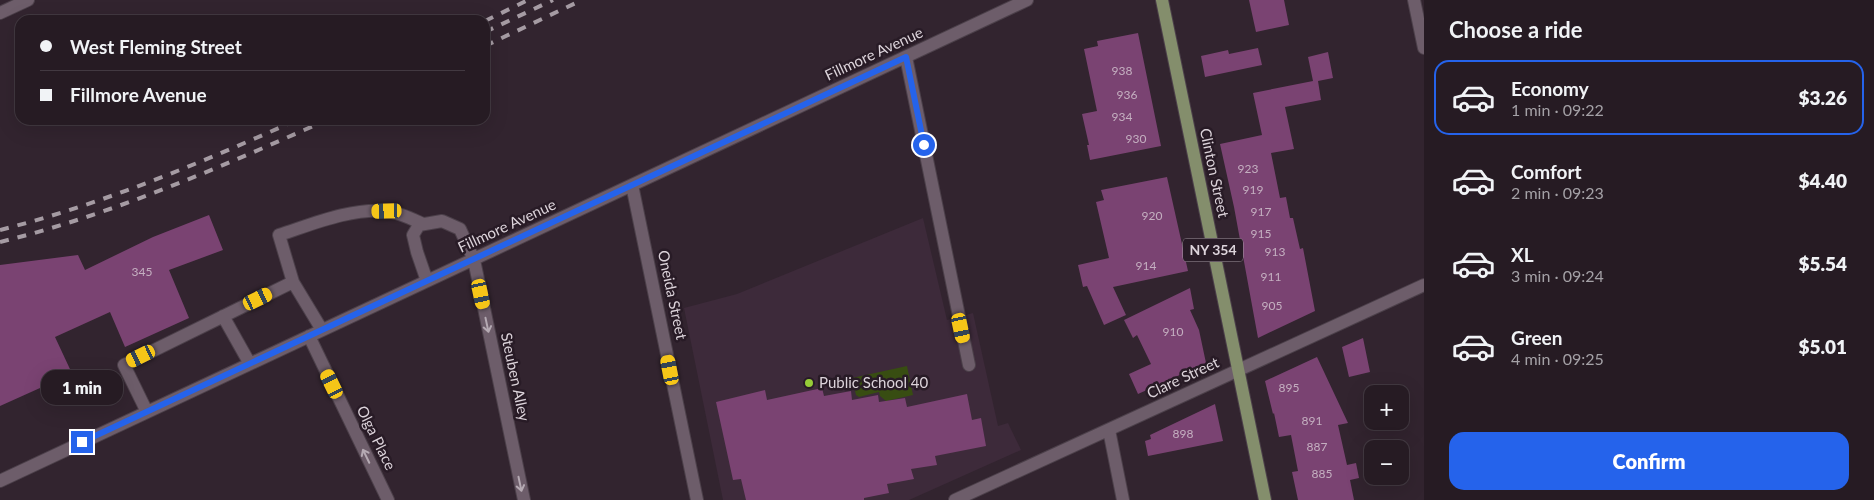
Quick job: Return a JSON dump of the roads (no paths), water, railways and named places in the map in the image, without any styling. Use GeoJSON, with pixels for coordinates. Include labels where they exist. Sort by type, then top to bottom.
{"type":"FeatureCollection","features":[{"type":"Feature","properties":{"kind":"main road","name":"Clinton Street"},"geometry":{"type":"LineString","coordinates":[[1162,0],[1265,500]]}},
{"type":"Feature","properties":{"kind":"street"},"geometry":{"type":"LineString","coordinates":[[0,13],[28,0]]}},
{"type":"Feature","properties":{"kind":"street","name":"Fillmore Avenue"},"geometry":{"type":"LineString","coordinates":[[0,480],[1027,0]]}},
{"type":"Feature","properties":{"kind":"street"},"geometry":{"type":"LineString","coordinates":[[1414,0],[1424,48]]}},
{"type":"Feature","properties":{"kind":"street"},"geometry":{"type":"LineString","coordinates":[[906,57],[969,365]]}},
{"type":"Feature","properties":{"kind":"street","name":"Oneida Street"},"geometry":{"type":"LineString","coordinates":[[632,185],[697,500]]}},
{"type":"Feature","properties":{"kind":"street"},"geometry":{"type":"LineString","coordinates":[[322,330],[293,282],[279,235],[328,219],[364,212],[387,211],[423,224]]}},
{"type":"Feature","properties":{"kind":"street","name":"Steuben Alley"},"geometry":{"type":"LineString","coordinates":[[423,224],[442,221],[460,229],[474,260],[524,500]]}},
{"type":"Feature","properties":{"kind":"street"},"geometry":{"type":"LineString","coordinates":[[423,224],[419,225],[413,235],[416,252],[428,281]]}},
{"type":"Feature","properties":{"kind":"street"},"geometry":{"type":"LineString","coordinates":[[147,412],[124,365],[293,282]]}},
{"type":"Feature","properties":{"kind":"street","name":"Clare Street"},"geometry":{"type":"LineString","coordinates":[[955,500],[980,495],[1109,430],[1424,285]]}},
{"type":"Feature","properties":{"kind":"street"},"geometry":{"type":"LineString","coordinates":[[223,316],[250,364]]}},
{"type":"Feature","properties":{"kind":"street","name":"Olga Place"},"geometry":{"type":"LineString","coordinates":[[309,336],[388,500]]}},
{"type":"Feature","properties":{"kind":"street"},"geometry":{"type":"LineString","coordinates":[[1109,430],[1123,500]]}},
{"type":"Feature","properties":{"kind":"railway"},"geometry":{"type":"LineString","coordinates":[[490,19],[528,0]]}},
{"type":"Feature","properties":{"kind":"railway"},"geometry":{"type":"LineString","coordinates":[[490,30],[553,0]]}},
{"type":"Feature","properties":{"kind":"railway"},"geometry":{"type":"LineString","coordinates":[[490,44],[582,0]]}},
{"type":"Feature","properties":{"kind":"railway"},"geometry":{"type":"LineString","coordinates":[[0,230],[38,220],[114,195],[224,152],[286,125]]}},
{"type":"Feature","properties":{"kind":"railway"},"geometry":{"type":"LineString","coordinates":[[0,242],[84,218],[166,188],[315,125]]}},
{"type":"Feature","properties":{"kind":"place","name":"Public School 40"},"geometry":{"type":"Point","coordinates":[809,383]}}]}
